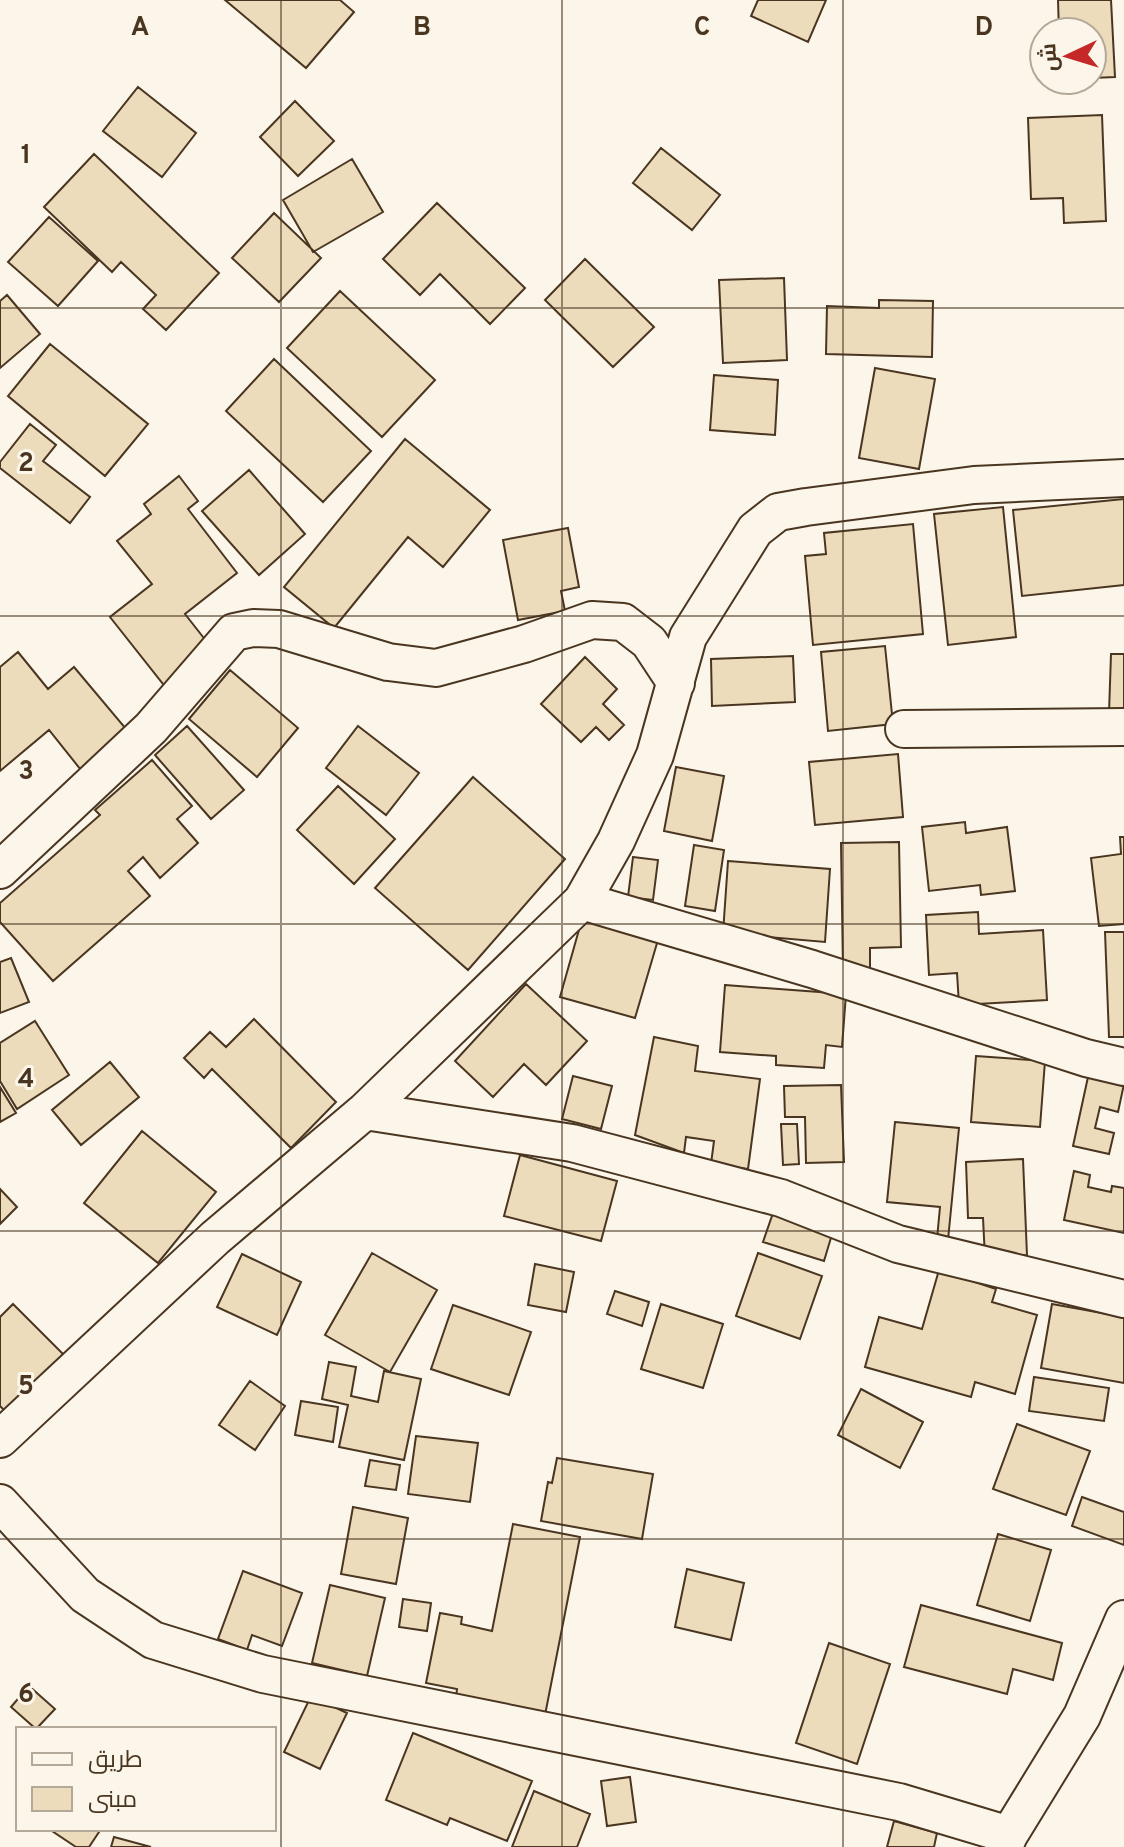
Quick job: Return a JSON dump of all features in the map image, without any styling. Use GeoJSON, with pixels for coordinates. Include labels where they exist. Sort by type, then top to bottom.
{"type":"FeatureCollection","features":[{"type":"Feature","properties":{"kind":"street"},"geometry":{"type":"LineString","coordinates":[[0,1439],[215,1238],[365,1111],[582,901],[616,841],[655,755],[688,637],[755,530],[778,512],[974,485],[1124,478]]}},
{"type":"Feature","properties":{"kind":"street"},"geometry":{"type":"LineString","coordinates":[[0,870],[151,728],[234,632],[253,628],[279,629],[388,662],[436,668],[524,644],[592,620],[623,622],[649,642],[676,683]]}},
{"type":"Feature","properties":{"kind":"street"},"geometry":{"type":"LineString","coordinates":[[904,729],[1124,727]]}},
{"type":"Feature","properties":{"kind":"street"},"geometry":{"type":"LineString","coordinates":[[582,901],[812,969],[1086,1058],[1124,1067]]}},
{"type":"Feature","properties":{"kind":"street"},"geometry":{"type":"LineString","coordinates":[[365,1111],[572,1143],[781,1198],[898,1244],[1124,1299]]}},
{"type":"Feature","properties":{"kind":"street"},"geometry":{"type":"LineString","coordinates":[[0,1503],[85,1595],[153,1640],[263,1674],[899,1802],[1007,1841],[1082,1716],[1124,1619]]}},
{"type":"Feature","properties":{"kind":"building"},"geometry":{"type":"Polygon","coordinates":[[[225,0],[340,0],[354,12],[306,68],[225,0]]]}},
{"type":"Feature","properties":{"kind":"building"},"geometry":{"type":"Polygon","coordinates":[[[758,0],[826,0],[808,42],[751,16],[758,0]]]}},
{"type":"Feature","properties":{"kind":"building"},"geometry":{"type":"Polygon","coordinates":[[[1058,0],[1111,0],[1115,77],[1108,77],[1108,16],[1058,16],[1058,0]]]}},
{"type":"Feature","properties":{"kind":"building"},"geometry":{"type":"Polygon","coordinates":[[[138,87],[196,133],[162,177],[103,131],[138,87]]]}},
{"type":"Feature","properties":{"kind":"building"},"geometry":{"type":"Polygon","coordinates":[[[295,101],[334,141],[298,176],[260,137],[295,101]]]}},
{"type":"Feature","properties":{"kind":"building"},"geometry":{"type":"Polygon","coordinates":[[[1102,115],[1106,221],[1064,223],[1063,198],[1031,199],[1028,118],[1102,115]]]}},
{"type":"Feature","properties":{"kind":"building"},"geometry":{"type":"Polygon","coordinates":[[[661,148],[720,195],[692,230],[633,183],[661,148]]]}},
{"type":"Feature","properties":{"kind":"building"},"geometry":{"type":"Polygon","coordinates":[[[94,154],[219,273],[166,330],[143,309],[156,295],[121,262],[112,272],[44,207],[94,154]]]}},
{"type":"Feature","properties":{"kind":"building"},"geometry":{"type":"Polygon","coordinates":[[[352,159],[383,212],[313,252],[283,200],[352,159]]]}},
{"type":"Feature","properties":{"kind":"building"},"geometry":{"type":"Polygon","coordinates":[[[437,203],[525,288],[490,324],[440,274],[420,295],[383,259],[437,203]]]}},
{"type":"Feature","properties":{"kind":"building"},"geometry":{"type":"Polygon","coordinates":[[[274,213],[321,258],[279,302],[232,258],[274,213]]]}},
{"type":"Feature","properties":{"kind":"building"},"geometry":{"type":"Polygon","coordinates":[[[49,217],[98,261],[58,306],[8,262],[49,217]]]}},
{"type":"Feature","properties":{"kind":"building"},"geometry":{"type":"Polygon","coordinates":[[[585,259],[654,327],[613,367],[545,300],[585,259]]]}},
{"type":"Feature","properties":{"kind":"building"},"geometry":{"type":"Polygon","coordinates":[[[784,278],[787,360],[723,363],[719,280],[784,278]]]}},
{"type":"Feature","properties":{"kind":"building"},"geometry":{"type":"Polygon","coordinates":[[[340,291],[435,380],[382,437],[287,348],[340,291]]]}},
{"type":"Feature","properties":{"kind":"building"},"geometry":{"type":"Polygon","coordinates":[[[7,295],[40,334],[0,368],[0,301],[7,295]]]}},
{"type":"Feature","properties":{"kind":"building"},"geometry":{"type":"Polygon","coordinates":[[[879,300],[933,301],[932,357],[826,354],[827,306],[879,308],[879,300]]]}},
{"type":"Feature","properties":{"kind":"building"},"geometry":{"type":"Polygon","coordinates":[[[50,344],[148,424],[105,476],[8,396],[50,344]]]}},
{"type":"Feature","properties":{"kind":"building"},"geometry":{"type":"Polygon","coordinates":[[[274,359],[371,451],[323,502],[226,411],[274,359]]]}},
{"type":"Feature","properties":{"kind":"building"},"geometry":{"type":"Polygon","coordinates":[[[875,368],[935,379],[919,469],[859,458],[875,368]]]}},
{"type":"Feature","properties":{"kind":"building"},"geometry":{"type":"Polygon","coordinates":[[[714,375],[778,380],[775,435],[710,430],[714,375]]]}},
{"type":"Feature","properties":{"kind":"building"},"geometry":{"type":"Polygon","coordinates":[[[30,424],[56,445],[43,461],[90,497],[70,523],[0,468],[0,462],[30,424]]]}},
{"type":"Feature","properties":{"kind":"building"},"geometry":{"type":"Polygon","coordinates":[[[405,439],[490,510],[443,567],[408,537],[334,628],[284,587],[405,439]]]}},
{"type":"Feature","properties":{"kind":"building"},"geometry":{"type":"Polygon","coordinates":[[[249,470],[305,534],[259,575],[202,511],[249,470]]]}},
{"type":"Feature","properties":{"kind":"building"},"geometry":{"type":"Polygon","coordinates":[[[179,476],[198,501],[188,509],[237,573],[185,614],[214,651],[167,689],[110,617],[152,584],[117,541],[151,514],[144,504],[179,476]]]}},
{"type":"Feature","properties":{"kind":"building"},"geometry":{"type":"Polygon","coordinates":[[[1124,499],[1124,585],[1022,596],[1013,510],[1124,499]]]}},
{"type":"Feature","properties":{"kind":"building"},"geometry":{"type":"Polygon","coordinates":[[[1003,507],[1016,637],[948,645],[934,514],[1003,507]]]}},
{"type":"Feature","properties":{"kind":"building"},"geometry":{"type":"Polygon","coordinates":[[[913,524],[923,634],[813,645],[805,556],[826,554],[824,533],[913,524]]]}},
{"type":"Feature","properties":{"kind":"building"},"geometry":{"type":"Polygon","coordinates":[[[568,528],[579,587],[561,591],[565,611],[518,620],[503,540],[568,528]]]}},
{"type":"Feature","properties":{"kind":"building"},"geometry":{"type":"Polygon","coordinates":[[[885,646],[893,724],[828,731],[821,652],[885,646]]]}},
{"type":"Feature","properties":{"kind":"building"},"geometry":{"type":"Polygon","coordinates":[[[18,652],[48,689],[74,667],[132,736],[85,775],[49,730],[0,771],[0,667],[18,652]]]}},
{"type":"Feature","properties":{"kind":"building"},"geometry":{"type":"Polygon","coordinates":[[[1111,654],[1124,654],[1124,714],[1109,713],[1111,654]]]}},
{"type":"Feature","properties":{"kind":"building"},"geometry":{"type":"Polygon","coordinates":[[[793,656],[795,702],[712,706],[711,659],[793,656]]]}},
{"type":"Feature","properties":{"kind":"building"},"geometry":{"type":"Polygon","coordinates":[[[585,657],[617,689],[603,704],[624,725],[609,740],[596,727],[581,742],[541,704],[585,657]]]}},
{"type":"Feature","properties":{"kind":"building"},"geometry":{"type":"Polygon","coordinates":[[[230,670],[298,728],[257,777],[189,719],[230,670]]]}},
{"type":"Feature","properties":{"kind":"building"},"geometry":{"type":"Polygon","coordinates":[[[187,726],[244,790],[211,819],[155,755],[187,726]]]}},
{"type":"Feature","properties":{"kind":"building"},"geometry":{"type":"Polygon","coordinates":[[[358,726],[419,773],[386,815],[326,768],[358,726]]]}},
{"type":"Feature","properties":{"kind":"building"},"geometry":{"type":"Polygon","coordinates":[[[898,754],[903,817],[815,825],[809,762],[898,754]]]}},
{"type":"Feature","properties":{"kind":"building"},"geometry":{"type":"Polygon","coordinates":[[[152,760],[192,806],[177,819],[198,843],[160,878],[143,857],[128,871],[150,896],[53,981],[0,922],[0,903],[100,815],[95,810],[152,760]]]}},
{"type":"Feature","properties":{"kind":"building"},"geometry":{"type":"Polygon","coordinates":[[[676,767],[724,776],[712,841],[664,831],[676,767]]]}},
{"type":"Feature","properties":{"kind":"building"},"geometry":{"type":"Polygon","coordinates":[[[473,777],[565,859],[468,970],[375,888],[473,777]]]}},
{"type":"Feature","properties":{"kind":"building"},"geometry":{"type":"Polygon","coordinates":[[[338,786],[395,839],[354,884],[297,830],[338,786]]]}},
{"type":"Feature","properties":{"kind":"building"},"geometry":{"type":"Polygon","coordinates":[[[965,822],[966,833],[1007,827],[1015,891],[981,895],[980,885],[929,891],[922,827],[965,822]]]}},
{"type":"Feature","properties":{"kind":"building"},"geometry":{"type":"Polygon","coordinates":[[[1120,837],[1124,837],[1124,924],[1099,926],[1091,858],[1121,854],[1120,837]]]}},
{"type":"Feature","properties":{"kind":"building"},"geometry":{"type":"Polygon","coordinates":[[[899,842],[901,947],[870,948],[870,968],[843,969],[841,843],[899,842]]]}},
{"type":"Feature","properties":{"kind":"building"},"geometry":{"type":"Polygon","coordinates":[[[694,845],[724,850],[715,911],[685,906],[694,845]]]}},
{"type":"Feature","properties":{"kind":"building"},"geometry":{"type":"Polygon","coordinates":[[[633,857],[658,860],[653,900],[628,897],[633,857]]]}},
{"type":"Feature","properties":{"kind":"building"},"geometry":{"type":"Polygon","coordinates":[[[728,861],[830,869],[825,942],[723,933],[728,861]]]}},
{"type":"Feature","properties":{"kind":"building"},"geometry":{"type":"Polygon","coordinates":[[[584,912],[660,933],[635,1018],[560,997],[584,912]]]}},
{"type":"Feature","properties":{"kind":"building"},"geometry":{"type":"Polygon","coordinates":[[[978,912],[979,934],[1043,930],[1047,1000],[959,1005],[957,973],[929,975],[926,915],[978,912]]]}},
{"type":"Feature","properties":{"kind":"building"},"geometry":{"type":"Polygon","coordinates":[[[1105,932],[1124,932],[1124,1037],[1109,1037],[1105,932]]]}},
{"type":"Feature","properties":{"kind":"building"},"geometry":{"type":"Polygon","coordinates":[[[11,958],[29,1002],[0,1013],[0,962],[11,958]]]}},
{"type":"Feature","properties":{"kind":"building"},"geometry":{"type":"Polygon","coordinates":[[[526,984],[587,1041],[546,1085],[524,1064],[493,1097],[455,1061],[526,984]]]}},
{"type":"Feature","properties":{"kind":"building"},"geometry":{"type":"Polygon","coordinates":[[[725,985],[846,994],[842,1047],[826,1045],[824,1068],[776,1065],[776,1056],[720,1052],[725,985]]]}},
{"type":"Feature","properties":{"kind":"building"},"geometry":{"type":"Polygon","coordinates":[[[254,1019],[336,1102],[291,1148],[212,1069],[204,1078],[184,1058],[210,1032],[226,1047],[254,1019]]]}},
{"type":"Feature","properties":{"kind":"building"},"geometry":{"type":"Polygon","coordinates":[[[35,1021],[69,1075],[17,1109],[0,1081],[0,1043],[35,1021]]]}},
{"type":"Feature","properties":{"kind":"building"},"geometry":{"type":"Polygon","coordinates":[[[654,1037],[698,1046],[695,1071],[760,1079],[748,1169],[711,1164],[714,1141],[686,1137],[684,1153],[635,1135],[654,1037]]]}},
{"type":"Feature","properties":{"kind":"building"},"geometry":{"type":"Polygon","coordinates":[[[976,1056],[1045,1061],[1040,1127],[971,1122],[976,1056]]]}},
{"type":"Feature","properties":{"kind":"building"},"geometry":{"type":"Polygon","coordinates":[[[110,1062],[139,1097],[81,1145],[52,1110],[110,1062]]]}},
{"type":"Feature","properties":{"kind":"building"},"geometry":{"type":"Polygon","coordinates":[[[573,1076],[612,1086],[601,1129],[562,1119],[573,1076]]]}},
{"type":"Feature","properties":{"kind":"building"},"geometry":{"type":"Polygon","coordinates":[[[1088,1077],[1124,1084],[1118,1112],[1100,1107],[1095,1128],[1114,1133],[1109,1154],[1073,1146],[1088,1077]]]}},
{"type":"Feature","properties":{"kind":"building"},"geometry":{"type":"Polygon","coordinates":[[[841,1085],[844,1162],[806,1163],[805,1117],[785,1117],[784,1086],[841,1085]]]}},
{"type":"Feature","properties":{"kind":"building"},"geometry":{"type":"Polygon","coordinates":[[[0,1087],[16,1113],[0,1122],[0,1087]]]}},
{"type":"Feature","properties":{"kind":"building"},"geometry":{"type":"Polygon","coordinates":[[[895,1122],[959,1128],[948,1240],[937,1239],[940,1207],[887,1202],[895,1122]]]}},
{"type":"Feature","properties":{"kind":"building"},"geometry":{"type":"Polygon","coordinates":[[[781,1124],[797,1124],[799,1164],[783,1165],[781,1124]]]}},
{"type":"Feature","properties":{"kind":"building"},"geometry":{"type":"Polygon","coordinates":[[[142,1131],[216,1192],[158,1263],[84,1203],[142,1131]]]}},
{"type":"Feature","properties":{"kind":"building"},"geometry":{"type":"Polygon","coordinates":[[[520,1155],[617,1181],[601,1241],[504,1216],[520,1155]]]}},
{"type":"Feature","properties":{"kind":"building"},"geometry":{"type":"Polygon","coordinates":[[[1023,1159],[1027,1255],[985,1258],[983,1218],[968,1218],[966,1162],[1023,1159]]]}},
{"type":"Feature","properties":{"kind":"building"},"geometry":{"type":"Polygon","coordinates":[[[1074,1171],[1090,1175],[1088,1187],[1111,1192],[1112,1186],[1124,1188],[1124,1233],[1064,1220],[1074,1171]]]}},
{"type":"Feature","properties":{"kind":"building"},"geometry":{"type":"Polygon","coordinates":[[[0,1189],[17,1207],[0,1224],[0,1189]]]}},
{"type":"Feature","properties":{"kind":"building"},"geometry":{"type":"Polygon","coordinates":[[[773,1213],[833,1231],[824,1261],[763,1242],[773,1213]]]}},
{"type":"Feature","properties":{"kind":"building"},"geometry":{"type":"Polygon","coordinates":[[[372,1253],[437,1290],[390,1372],[325,1335],[372,1253]]]}},
{"type":"Feature","properties":{"kind":"building"},"geometry":{"type":"Polygon","coordinates":[[[758,1253],[822,1276],[800,1339],[736,1316],[758,1253]]]}},
{"type":"Feature","properties":{"kind":"building"},"geometry":{"type":"Polygon","coordinates":[[[242,1254],[301,1282],[277,1335],[217,1307],[242,1254]]]}},
{"type":"Feature","properties":{"kind":"building"},"geometry":{"type":"Polygon","coordinates":[[[535,1264],[574,1272],[566,1312],[528,1305],[535,1264]]]}},
{"type":"Feature","properties":{"kind":"building"},"geometry":{"type":"Polygon","coordinates":[[[939,1270],[996,1289],[992,1302],[1037,1315],[1015,1394],[975,1382],[971,1397],[865,1367],[879,1317],[922,1329],[939,1270]]]}},
{"type":"Feature","properties":{"kind":"building"},"geometry":{"type":"Polygon","coordinates":[[[615,1291],[649,1302],[642,1326],[607,1314],[615,1291]]]}},
{"type":"Feature","properties":{"kind":"building"},"geometry":{"type":"Polygon","coordinates":[[[13,1304],[66,1357],[9,1415],[0,1406],[0,1317],[13,1304]]]}},
{"type":"Feature","properties":{"kind":"building"},"geometry":{"type":"Polygon","coordinates":[[[661,1304],[723,1324],[703,1388],[641,1369],[661,1304]]]}},
{"type":"Feature","properties":{"kind":"building"},"geometry":{"type":"Polygon","coordinates":[[[1052,1304],[1124,1317],[1124,1383],[1041,1368],[1052,1304]]]}},
{"type":"Feature","properties":{"kind":"building"},"geometry":{"type":"Polygon","coordinates":[[[453,1305],[531,1332],[509,1395],[431,1369],[453,1305]]]}},
{"type":"Feature","properties":{"kind":"building"},"geometry":{"type":"Polygon","coordinates":[[[329,1362],[356,1367],[351,1396],[378,1402],[384,1371],[421,1379],[404,1460],[339,1447],[348,1405],[322,1399],[329,1362]]]}},
{"type":"Feature","properties":{"kind":"building"},"geometry":{"type":"Polygon","coordinates":[[[1034,1377],[1109,1388],[1104,1421],[1029,1411],[1034,1377]]]}},
{"type":"Feature","properties":{"kind":"building"},"geometry":{"type":"Polygon","coordinates":[[[250,1381],[285,1406],[255,1450],[219,1425],[250,1381]]]}},
{"type":"Feature","properties":{"kind":"building"},"geometry":{"type":"Polygon","coordinates":[[[861,1389],[923,1422],[900,1468],[838,1435],[861,1389]]]}},
{"type":"Feature","properties":{"kind":"building"},"geometry":{"type":"Polygon","coordinates":[[[301,1401],[338,1407],[333,1442],[295,1435],[301,1401]]]}},
{"type":"Feature","properties":{"kind":"building"},"geometry":{"type":"Polygon","coordinates":[[[1017,1424],[1090,1451],[1066,1515],[993,1489],[1017,1424]]]}},
{"type":"Feature","properties":{"kind":"building"},"geometry":{"type":"Polygon","coordinates":[[[416,1436],[478,1443],[470,1502],[408,1494],[416,1436]]]}},
{"type":"Feature","properties":{"kind":"building"},"geometry":{"type":"Polygon","coordinates":[[[557,1458],[653,1474],[642,1539],[541,1521],[548,1482],[552,1483],[557,1458]]]}},
{"type":"Feature","properties":{"kind":"building"},"geometry":{"type":"Polygon","coordinates":[[[370,1460],[400,1465],[396,1490],[365,1486],[370,1460]]]}},
{"type":"Feature","properties":{"kind":"building"},"geometry":{"type":"Polygon","coordinates":[[[1082,1497],[1124,1512],[1124,1545],[1072,1526],[1082,1497]]]}},
{"type":"Feature","properties":{"kind":"building"},"geometry":{"type":"Polygon","coordinates":[[[353,1507],[408,1518],[396,1584],[341,1574],[353,1507]]]}},
{"type":"Feature","properties":{"kind":"building"},"geometry":{"type":"Polygon","coordinates":[[[513,1524],[580,1537],[545,1715],[456,1697],[457,1689],[426,1683],[440,1613],[462,1617],[461,1624],[492,1631],[513,1524]]]}},
{"type":"Feature","properties":{"kind":"building"},"geometry":{"type":"Polygon","coordinates":[[[998,1534],[1051,1550],[1030,1621],[977,1605],[998,1534]]]}},
{"type":"Feature","properties":{"kind":"building"},"geometry":{"type":"Polygon","coordinates":[[[687,1569],[744,1583],[731,1640],[675,1627],[687,1569]]]}},
{"type":"Feature","properties":{"kind":"building"},"geometry":{"type":"Polygon","coordinates":[[[243,1571],[302,1593],[282,1646],[252,1635],[247,1650],[218,1639],[243,1571]]]}},
{"type":"Feature","properties":{"kind":"building"},"geometry":{"type":"Polygon","coordinates":[[[330,1585],[385,1598],[367,1676],[312,1663],[330,1585]]]}},
{"type":"Feature","properties":{"kind":"building"},"geometry":{"type":"Polygon","coordinates":[[[403,1599],[431,1603],[427,1631],[399,1627],[403,1599]]]}},
{"type":"Feature","properties":{"kind":"building"},"geometry":{"type":"Polygon","coordinates":[[[921,1605],[1062,1643],[1053,1680],[1013,1669],[1007,1694],[904,1667],[921,1605]]]}},
{"type":"Feature","properties":{"kind":"building"},"geometry":{"type":"Polygon","coordinates":[[[829,1643],[890,1664],[857,1764],[796,1743],[829,1643]]]}},
{"type":"Feature","properties":{"kind":"building"},"geometry":{"type":"Polygon","coordinates":[[[29,1686],[55,1709],[38,1727],[34,1727],[11,1707],[29,1686]]]}},
{"type":"Feature","properties":{"kind":"building"},"geometry":{"type":"Polygon","coordinates":[[[311,1696],[347,1713],[320,1769],[284,1752],[311,1696]]]}},
{"type":"Feature","properties":{"kind":"building"},"geometry":{"type":"Polygon","coordinates":[[[413,1733],[532,1781],[507,1841],[450,1818],[447,1825],[386,1800],[413,1733]]]}},
{"type":"Feature","properties":{"kind":"building"},"geometry":{"type":"Polygon","coordinates":[[[630,1777],[636,1822],[607,1826],[601,1781],[630,1777]]]}},
{"type":"Feature","properties":{"kind":"building"},"geometry":{"type":"Polygon","coordinates":[[[534,1791],[590,1814],[577,1847],[512,1847],[534,1791]]]}},
{"type":"Feature","properties":{"kind":"building"},"geometry":{"type":"Polygon","coordinates":[[[894,1821],[937,1833],[934,1847],[887,1847],[894,1821]]]}},
{"type":"Feature","properties":{"kind":"building"},"geometry":{"type":"Polygon","coordinates":[[[52,1831],[100,1831],[89,1847],[76,1847],[52,1831]]]}},
{"type":"Feature","properties":{"kind":"building"},"geometry":{"type":"Polygon","coordinates":[[[114,1837],[151,1847],[111,1847],[114,1837]]]}}]}
